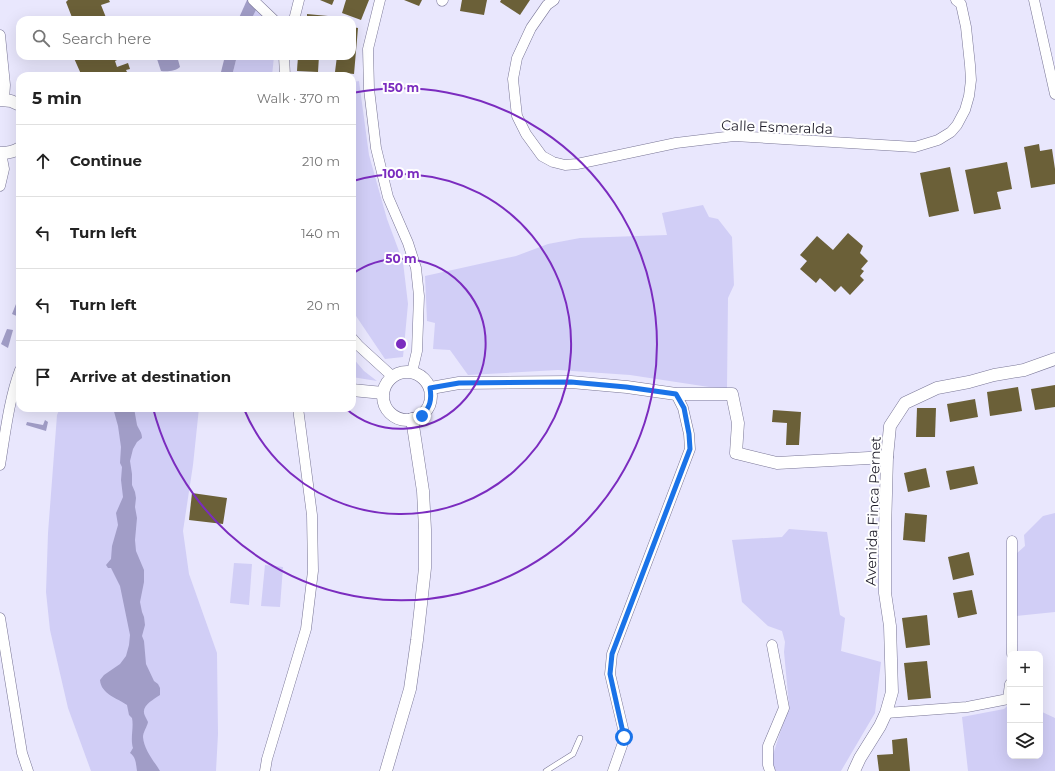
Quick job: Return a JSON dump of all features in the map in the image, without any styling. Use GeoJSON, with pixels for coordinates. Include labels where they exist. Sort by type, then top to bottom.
{"type":"FeatureCollection","features":[{"type":"Feature","properties":{"kind":"street"},"geometry":{"type":"LineString","coordinates":[[253,0],[270,16]]}},
{"type":"Feature","properties":{"kind":"street"},"geometry":{"type":"LineString","coordinates":[[295,16],[299,0]]}},
{"type":"Feature","properties":{"kind":"street"},"geometry":{"type":"LineString","coordinates":[[380,0],[368,49],[369,89],[376,148],[388,197],[408,244],[416,268],[419,296],[417,350],[412,372]]}},
{"type":"Feature","properties":{"kind":"street","name":"Calle Esmeralda"},"geometry":{"type":"LineString","coordinates":[[554,0],[547,5],[531,28],[517,58],[513,79],[517,116],[526,134],[542,156],[553,162],[565,165],[577,164],[676,143],[734,136],[915,147],[938,140],[951,132],[957,125],[965,110],[969,96],[971,80],[966,28],[961,4],[956,0]]}},
{"type":"Feature","properties":{"kind":"street"},"geometry":{"type":"LineString","coordinates":[[1034,0],[1055,94]]}},
{"type":"Feature","properties":{"kind":"street"},"geometry":{"type":"LineString","coordinates":[[0,35],[5,85],[2,100],[16,103]]}},
{"type":"Feature","properties":{"kind":"street"},"geometry":{"type":"LineString","coordinates":[[284,60],[285,72]]}},
{"type":"Feature","properties":{"kind":"street"},"geometry":{"type":"LineString","coordinates":[[0,186],[4,169],[0,153],[16,150]]}},
{"type":"Feature","properties":{"kind":"street"},"geometry":{"type":"LineString","coordinates":[[356,343],[393,377]]}},
{"type":"Feature","properties":{"kind":"street","name":"Avenida Finca Pernet"},"geometry":{"type":"LineString","coordinates":[[854,771],[860,758],[880,726],[886,713],[892,692],[890,626],[885,593],[884,531],[887,457],[890,426],[905,403],[937,388],[1024,370],[1055,359]]}},
{"type":"Feature","properties":{"kind":"street"},"geometry":{"type":"LineString","coordinates":[[412,372],[422,376],[427,382],[432,396],[430,404],[422,416],[407,420],[400,419],[393,416],[388,411],[384,404],[383,393],[387,382],[393,377],[399,373],[412,372]]}},
{"type":"Feature","properties":{"kind":"street"},"geometry":{"type":"LineString","coordinates":[[0,465],[16,380]]}},
{"type":"Feature","properties":{"kind":"street"},"geometry":{"type":"LineString","coordinates":[[430,388],[459,383],[571,382],[626,387],[676,394],[732,394],[738,423],[736,453],[777,463],[887,457]]}},
{"type":"Feature","properties":{"kind":"street"},"geometry":{"type":"LineString","coordinates":[[356,390],[383,393]]}},
{"type":"Feature","properties":{"kind":"street"},"geometry":{"type":"LineString","coordinates":[[613,771],[624,737],[610,674],[612,654],[690,449],[684,408],[676,394]]}},
{"type":"Feature","properties":{"kind":"street"},"geometry":{"type":"LineString","coordinates":[[265,771],[306,629],[313,571],[312,515],[299,412]]}},
{"type":"Feature","properties":{"kind":"street"},"geometry":{"type":"LineString","coordinates":[[386,771],[410,688],[425,568],[423,491],[412,419]]}},
{"type":"Feature","properties":{"kind":"street"},"geometry":{"type":"LineString","coordinates":[[1012,541],[1012,651]]}},
{"type":"Feature","properties":{"kind":"street"},"geometry":{"type":"LineString","coordinates":[[0,618],[22,753],[28,771]]}},
{"type":"Feature","properties":{"kind":"street"},"geometry":{"type":"LineString","coordinates":[[770,771],[768,765],[768,746],[784,708],[772,645]]}},
{"type":"Feature","properties":{"kind":"street"},"geometry":{"type":"LineString","coordinates":[[886,713],[967,707],[1008,699],[1010,687]]}},
{"type":"Feature","properties":{"kind":"lane"},"geometry":{"type":"LineString","coordinates":[[546,771],[573,754],[580,738]]}},
{"type":"Feature","properties":{"kind":"shaded area"},"geometry":{"type":"Polygon","coordinates":[[[247,0],[261,0],[253,16],[240,16],[247,0]]]}},
{"type":"Feature","properties":{"kind":"shaded area"},"geometry":{"type":"Polygon","coordinates":[[[256,10],[263,16],[253,16],[256,10]]]}},
{"type":"Feature","properties":{"kind":"shaded area"},"geometry":{"type":"Polygon","coordinates":[[[157,60],[178,60],[180,67],[171,71],[161,71],[157,60]]]}},
{"type":"Feature","properties":{"kind":"shaded area"},"geometry":{"type":"Polygon","coordinates":[[[224,60],[236,60],[233,72],[221,72],[224,60]]]}},
{"type":"Feature","properties":{"kind":"shaded area"},"geometry":{"type":"Polygon","coordinates":[[[236,60],[274,60],[272,72],[233,72],[236,60]]]}},
{"type":"Feature","properties":{"kind":"shaded area"},"geometry":{"type":"Polygon","coordinates":[[[356,81],[359,81],[369,155],[387,219],[403,262],[408,304],[403,357],[385,359],[356,316],[356,81]]]}},
{"type":"Feature","properties":{"kind":"shaded area"},"geometry":{"type":"Polygon","coordinates":[[[703,205],[709,217],[718,219],[732,237],[734,285],[728,298],[727,388],[709,387],[630,375],[558,370],[468,375],[450,350],[433,349],[435,323],[427,321],[425,276],[516,256],[548,244],[580,238],[667,235],[662,213],[703,205]]]}},
{"type":"Feature","properties":{"kind":"shaded area"},"geometry":{"type":"Polygon","coordinates":[[[16,304],[16,316],[12,314],[16,304]]]}},
{"type":"Feature","properties":{"kind":"shaded area"},"geometry":{"type":"Polygon","coordinates":[[[7,329],[13,330],[8,348],[1,344],[7,329]]]}},
{"type":"Feature","properties":{"kind":"shaded area"},"geometry":{"type":"Polygon","coordinates":[[[356,362],[364,371],[377,381],[356,378],[356,362]]]}},
{"type":"Feature","properties":{"kind":"shaded area"},"geometry":{"type":"Polygon","coordinates":[[[58,412],[199,412],[193,465],[183,531],[189,574],[217,653],[218,734],[216,771],[91,771],[68,708],[50,630],[46,592],[48,533],[58,412]]]}},
{"type":"Feature","properties":{"kind":"shaded area"},"geometry":{"type":"Polygon","coordinates":[[[114,412],[135,412],[137,425],[142,436],[133,449],[130,461],[132,485],[136,498],[135,507],[137,518],[135,540],[136,551],[144,570],[144,582],[140,602],[145,625],[142,636],[144,641],[146,664],[154,681],[160,688],[160,695],[144,709],[148,722],[143,737],[147,751],[160,771],[137,771],[135,759],[130,753],[133,748],[132,718],[129,715],[127,705],[106,692],[101,685],[100,680],[104,675],[120,664],[126,656],[130,635],[120,586],[111,568],[108,568],[106,565],[111,559],[112,546],[118,525],[116,513],[123,497],[121,480],[122,467],[120,463],[121,447],[114,412]]]}},
{"type":"Feature","properties":{"kind":"shaded area"},"geometry":{"type":"Polygon","coordinates":[[[45,420],[48,422],[46,431],[26,425],[27,422],[43,425],[45,420]]]}},
{"type":"Feature","properties":{"kind":"shaded area"},"geometry":{"type":"Polygon","coordinates":[[[1055,513],[1055,612],[1016,616],[1016,554],[1025,546],[1024,535],[1043,516],[1055,513]]]}},
{"type":"Feature","properties":{"kind":"shaded area"},"geometry":{"type":"Polygon","coordinates":[[[789,529],[827,532],[840,615],[845,618],[841,651],[881,662],[875,713],[841,771],[776,771],[770,764],[789,705],[784,652],[785,642],[782,631],[768,626],[742,602],[732,540],[782,537],[789,529]]]}},
{"type":"Feature","properties":{"kind":"shaded area"},"geometry":{"type":"Polygon","coordinates":[[[234,563],[252,564],[249,605],[230,603],[234,563]]]}},
{"type":"Feature","properties":{"kind":"shaded area"},"geometry":{"type":"Polygon","coordinates":[[[265,565],[283,567],[280,607],[261,606],[265,565]]]}},
{"type":"Feature","properties":{"kind":"shaded area"},"geometry":{"type":"Polygon","coordinates":[[[1007,706],[1007,759],[1043,759],[1043,712],[1055,718],[1055,771],[968,771],[962,717],[1004,709],[1007,706]]]}},
{"type":"Feature","properties":{"kind":"building"},"geometry":{"type":"Polygon","coordinates":[[[68,0],[109,0],[110,2],[101,5],[105,16],[71,16],[66,2],[68,0]]]}},
{"type":"Feature","properties":{"kind":"building"},"geometry":{"type":"Polygon","coordinates":[[[320,0],[334,0],[332,5],[320,0]]]}},
{"type":"Feature","properties":{"kind":"building"},"geometry":{"type":"Polygon","coordinates":[[[346,0],[369,0],[361,20],[356,18],[356,16],[350,16],[342,13],[346,0]]]}},
{"type":"Feature","properties":{"kind":"building"},"geometry":{"type":"Polygon","coordinates":[[[404,0],[422,0],[419,6],[404,0]]]}},
{"type":"Feature","properties":{"kind":"building"},"geometry":{"type":"Polygon","coordinates":[[[462,0],[487,0],[484,15],[460,11],[462,0]]]}},
{"type":"Feature","properties":{"kind":"building"},"geometry":{"type":"Polygon","coordinates":[[[501,0],[530,0],[520,15],[500,2],[501,0]]]}},
{"type":"Feature","properties":{"kind":"building"},"geometry":{"type":"Polygon","coordinates":[[[307,14],[328,16],[307,16],[307,14]]]}},
{"type":"Feature","properties":{"kind":"building"},"geometry":{"type":"Polygon","coordinates":[[[356,28],[358,28],[356,51],[356,28]]]}},
{"type":"Feature","properties":{"kind":"building"},"geometry":{"type":"Polygon","coordinates":[[[75,60],[117,60],[115,61],[117,67],[128,63],[130,69],[126,70],[127,72],[80,72],[75,60]]]}},
{"type":"Feature","properties":{"kind":"building"},"geometry":{"type":"Polygon","coordinates":[[[298,60],[319,60],[318,72],[297,71],[298,60]]]}},
{"type":"Feature","properties":{"kind":"building"},"geometry":{"type":"Polygon","coordinates":[[[336,60],[355,60],[354,72],[335,72],[336,60]]]}},
{"type":"Feature","properties":{"kind":"building"},"geometry":{"type":"Polygon","coordinates":[[[1039,144],[1040,151],[1052,149],[1055,169],[1055,184],[1031,188],[1024,147],[1039,144]]]}},
{"type":"Feature","properties":{"kind":"building"},"geometry":{"type":"Polygon","coordinates":[[[1007,162],[1012,189],[997,192],[1001,209],[974,214],[965,170],[1007,162]]]}},
{"type":"Feature","properties":{"kind":"building"},"geometry":{"type":"Polygon","coordinates":[[[950,167],[959,211],[929,217],[920,173],[950,167]]]}},
{"type":"Feature","properties":{"kind":"building"},"geometry":{"type":"Polygon","coordinates":[[[848,233],[863,246],[860,253],[868,261],[861,269],[864,271],[860,276],[864,280],[850,295],[841,286],[835,292],[820,278],[816,283],[800,269],[807,261],[800,255],[817,236],[833,250],[848,233]]]}},
{"type":"Feature","properties":{"kind":"building"},"geometry":{"type":"Polygon","coordinates":[[[1055,385],[1055,407],[1035,410],[1031,389],[1055,385]]]}},
{"type":"Feature","properties":{"kind":"building"},"geometry":{"type":"Polygon","coordinates":[[[1018,387],[1022,411],[990,416],[987,392],[1018,387]]]}},
{"type":"Feature","properties":{"kind":"building"},"geometry":{"type":"Polygon","coordinates":[[[975,399],[978,417],[950,422],[947,404],[975,399]]]}},
{"type":"Feature","properties":{"kind":"building"},"geometry":{"type":"Polygon","coordinates":[[[917,408],[936,408],[935,437],[916,437],[917,408]]]}},
{"type":"Feature","properties":{"kind":"building"},"geometry":{"type":"Polygon","coordinates":[[[773,410],[801,412],[799,445],[786,445],[787,423],[772,422],[773,410]]]}},
{"type":"Feature","properties":{"kind":"building"},"geometry":{"type":"Polygon","coordinates":[[[974,466],[978,484],[950,490],[946,471],[974,466]]]}},
{"type":"Feature","properties":{"kind":"building"},"geometry":{"type":"Polygon","coordinates":[[[926,468],[930,487],[908,492],[904,473],[926,468]]]}},
{"type":"Feature","properties":{"kind":"building"},"geometry":{"type":"Polygon","coordinates":[[[192,493],[227,498],[223,524],[189,520],[192,493]]]}},
{"type":"Feature","properties":{"kind":"building"},"geometry":{"type":"Polygon","coordinates":[[[905,513],[927,515],[925,542],[903,540],[905,513]]]}},
{"type":"Feature","properties":{"kind":"building"},"geometry":{"type":"Polygon","coordinates":[[[969,552],[974,575],[953,580],[948,557],[969,552]]]}},
{"type":"Feature","properties":{"kind":"building"},"geometry":{"type":"Polygon","coordinates":[[[972,590],[977,614],[958,618],[953,593],[972,590]]]}},
{"type":"Feature","properties":{"kind":"building"},"geometry":{"type":"Polygon","coordinates":[[[927,615],[930,645],[906,648],[902,618],[927,615]]]}},
{"type":"Feature","properties":{"kind":"building"},"geometry":{"type":"Polygon","coordinates":[[[927,661],[931,698],[908,700],[904,663],[927,661]]]}},
{"type":"Feature","properties":{"kind":"building"},"geometry":{"type":"Polygon","coordinates":[[[907,738],[910,771],[879,771],[877,755],[893,754],[892,740],[907,738]]]}},
{"type":"Feature","properties":{"kind":"route"},"geometry":{"type":"LineString","coordinates":[[422,416],[430,404],[432,396],[430,388],[459,383],[571,382],[626,387],[676,394],[684,408],[690,449],[612,654],[610,674],[624,737]]}}]}
